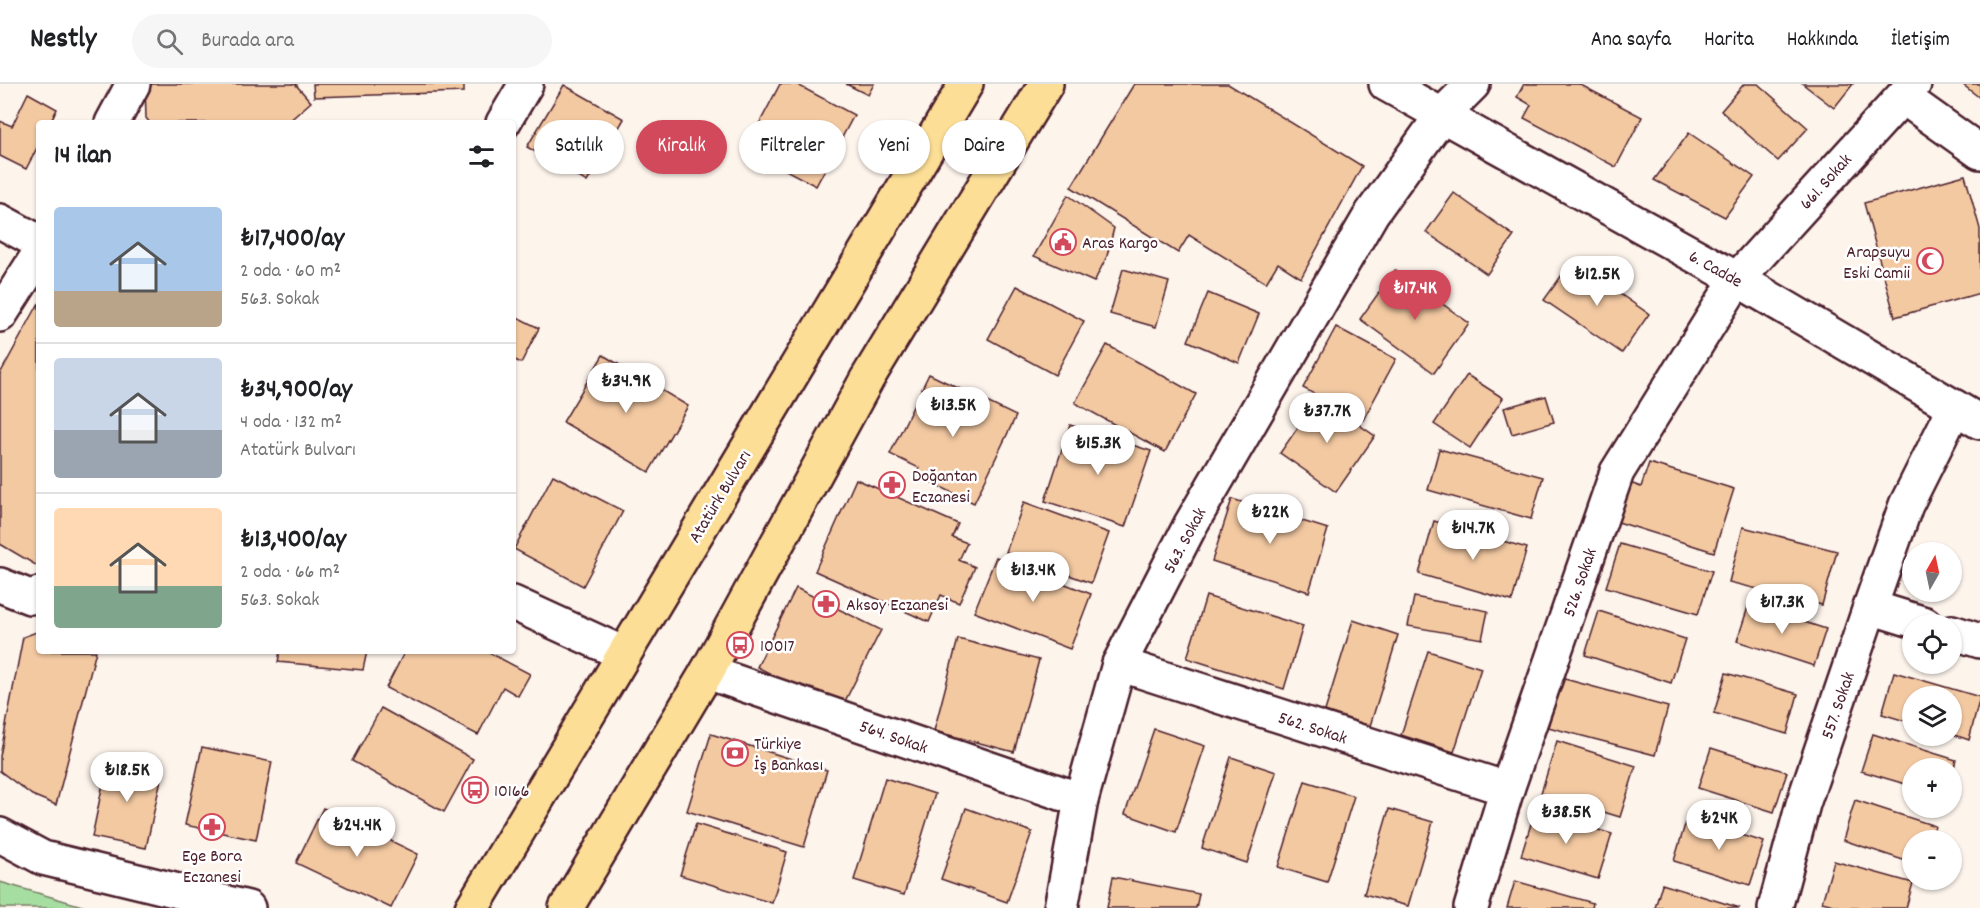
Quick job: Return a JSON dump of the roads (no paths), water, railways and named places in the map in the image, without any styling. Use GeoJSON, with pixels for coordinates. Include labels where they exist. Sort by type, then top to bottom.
{"type":"FeatureCollection","features":[{"type":"Feature","properties":{"kind":"main road","name":"Atatürk Bulvarı"},"geometry":{"type":"LineString","coordinates":[[472,908],[966,84]]}},
{"type":"Feature","properties":{"kind":"main road"},"geometry":{"type":"LineString","coordinates":[[566,908],[707,672],[867,379],[1046,84]]}},
{"type":"Feature","properties":{"kind":"street"},"geometry":{"type":"LineString","coordinates":[[114,120],[133,84]]}},
{"type":"Feature","properties":{"kind":"street"},"geometry":{"type":"LineString","coordinates":[[505,120],[526,84]]}},
{"type":"Feature","properties":{"kind":"street","name":"6. Cadde"},"geometry":{"type":"LineString","coordinates":[[1386,84],[1737,279],[1967,415]]}},
{"type":"Feature","properties":{"kind":"street","name":"563. Sokak"},"geometry":{"type":"LineString","coordinates":[[1061,908],[1081,800],[1119,664],[1191,524],[1372,213],[1442,115],[1473,84]]}},
{"type":"Feature","properties":{"kind":"street"},"geometry":{"type":"LineString","coordinates":[[1909,90],[1980,152]]}},
{"type":"Feature","properties":{"kind":"street","name":"661. Sokak"},"geometry":{"type":"LineString","coordinates":[[1737,279],[1909,90]]}},
{"type":"Feature","properties":{"kind":"street"},"geometry":{"type":"LineString","coordinates":[[0,221],[36,240]]}},
{"type":"Feature","properties":{"kind":"street"},"geometry":{"type":"LineString","coordinates":[[0,315],[36,259]]}},
{"type":"Feature","properties":{"kind":"street","name":"526. Sokak"},"geometry":{"type":"LineString","coordinates":[[1471,908],[1507,789],[1617,472],[1737,279]]}},
{"type":"Feature","properties":{"kind":"street","name":"557. Sokak"},"geometry":{"type":"LineString","coordinates":[[1775,908],[1803,804],[1906,505],[1967,415]]}},
{"type":"Feature","properties":{"kind":"street"},"geometry":{"type":"LineString","coordinates":[[0,585],[30,597],[36,595]]}},
{"type":"Feature","properties":{"kind":"street"},"geometry":{"type":"LineString","coordinates":[[516,604],[624,654]]}},
{"type":"Feature","properties":{"kind":"street"},"geometry":{"type":"LineString","coordinates":[[1870,607],[1902,617]]}},
{"type":"Feature","properties":{"kind":"street"},"geometry":{"type":"LineString","coordinates":[[1962,635],[1980,641]]}},
{"type":"Feature","properties":{"kind":"street","name":"562. Sokak"},"geometry":{"type":"LineString","coordinates":[[1119,664],[1507,789]]}},
{"type":"Feature","properties":{"kind":"street","name":"564. Sokak"},"geometry":{"type":"LineString","coordinates":[[707,672],[1081,800]]}},
{"type":"Feature","properties":{"kind":"street"},"geometry":{"type":"LineString","coordinates":[[0,835],[43,858],[248,908]]}},
{"type":"Feature","properties":{"kind":"place","name":"Aras Kargo"},"geometry":{"type":"Point","coordinates":[1063,242]}},
{"type":"Feature","properties":{"kind":"place","name":"Arapsuyu Eski Camii"},"geometry":{"type":"Point","coordinates":[1930,261]}},
{"type":"Feature","properties":{"kind":"place","name":"Doğantan Eczanesi"},"geometry":{"type":"Point","coordinates":[892,485]}},
{"type":"Feature","properties":{"kind":"place","name":"Aksoy Eczanesi"},"geometry":{"type":"Point","coordinates":[826,604]}},
{"type":"Feature","properties":{"kind":"place","name":"10017"},"geometry":{"type":"Point","coordinates":[740,645]}},
{"type":"Feature","properties":{"kind":"place","name":"Türkiye İş Bankası"},"geometry":{"type":"Point","coordinates":[735,753]}},
{"type":"Feature","properties":{"kind":"place","name":"10166"},"geometry":{"type":"Point","coordinates":[475,790]}},
{"type":"Feature","properties":{"kind":"place","name":"Ege Bora Eczanesi"},"geometry":{"type":"Point","coordinates":[212,827]}}]}
